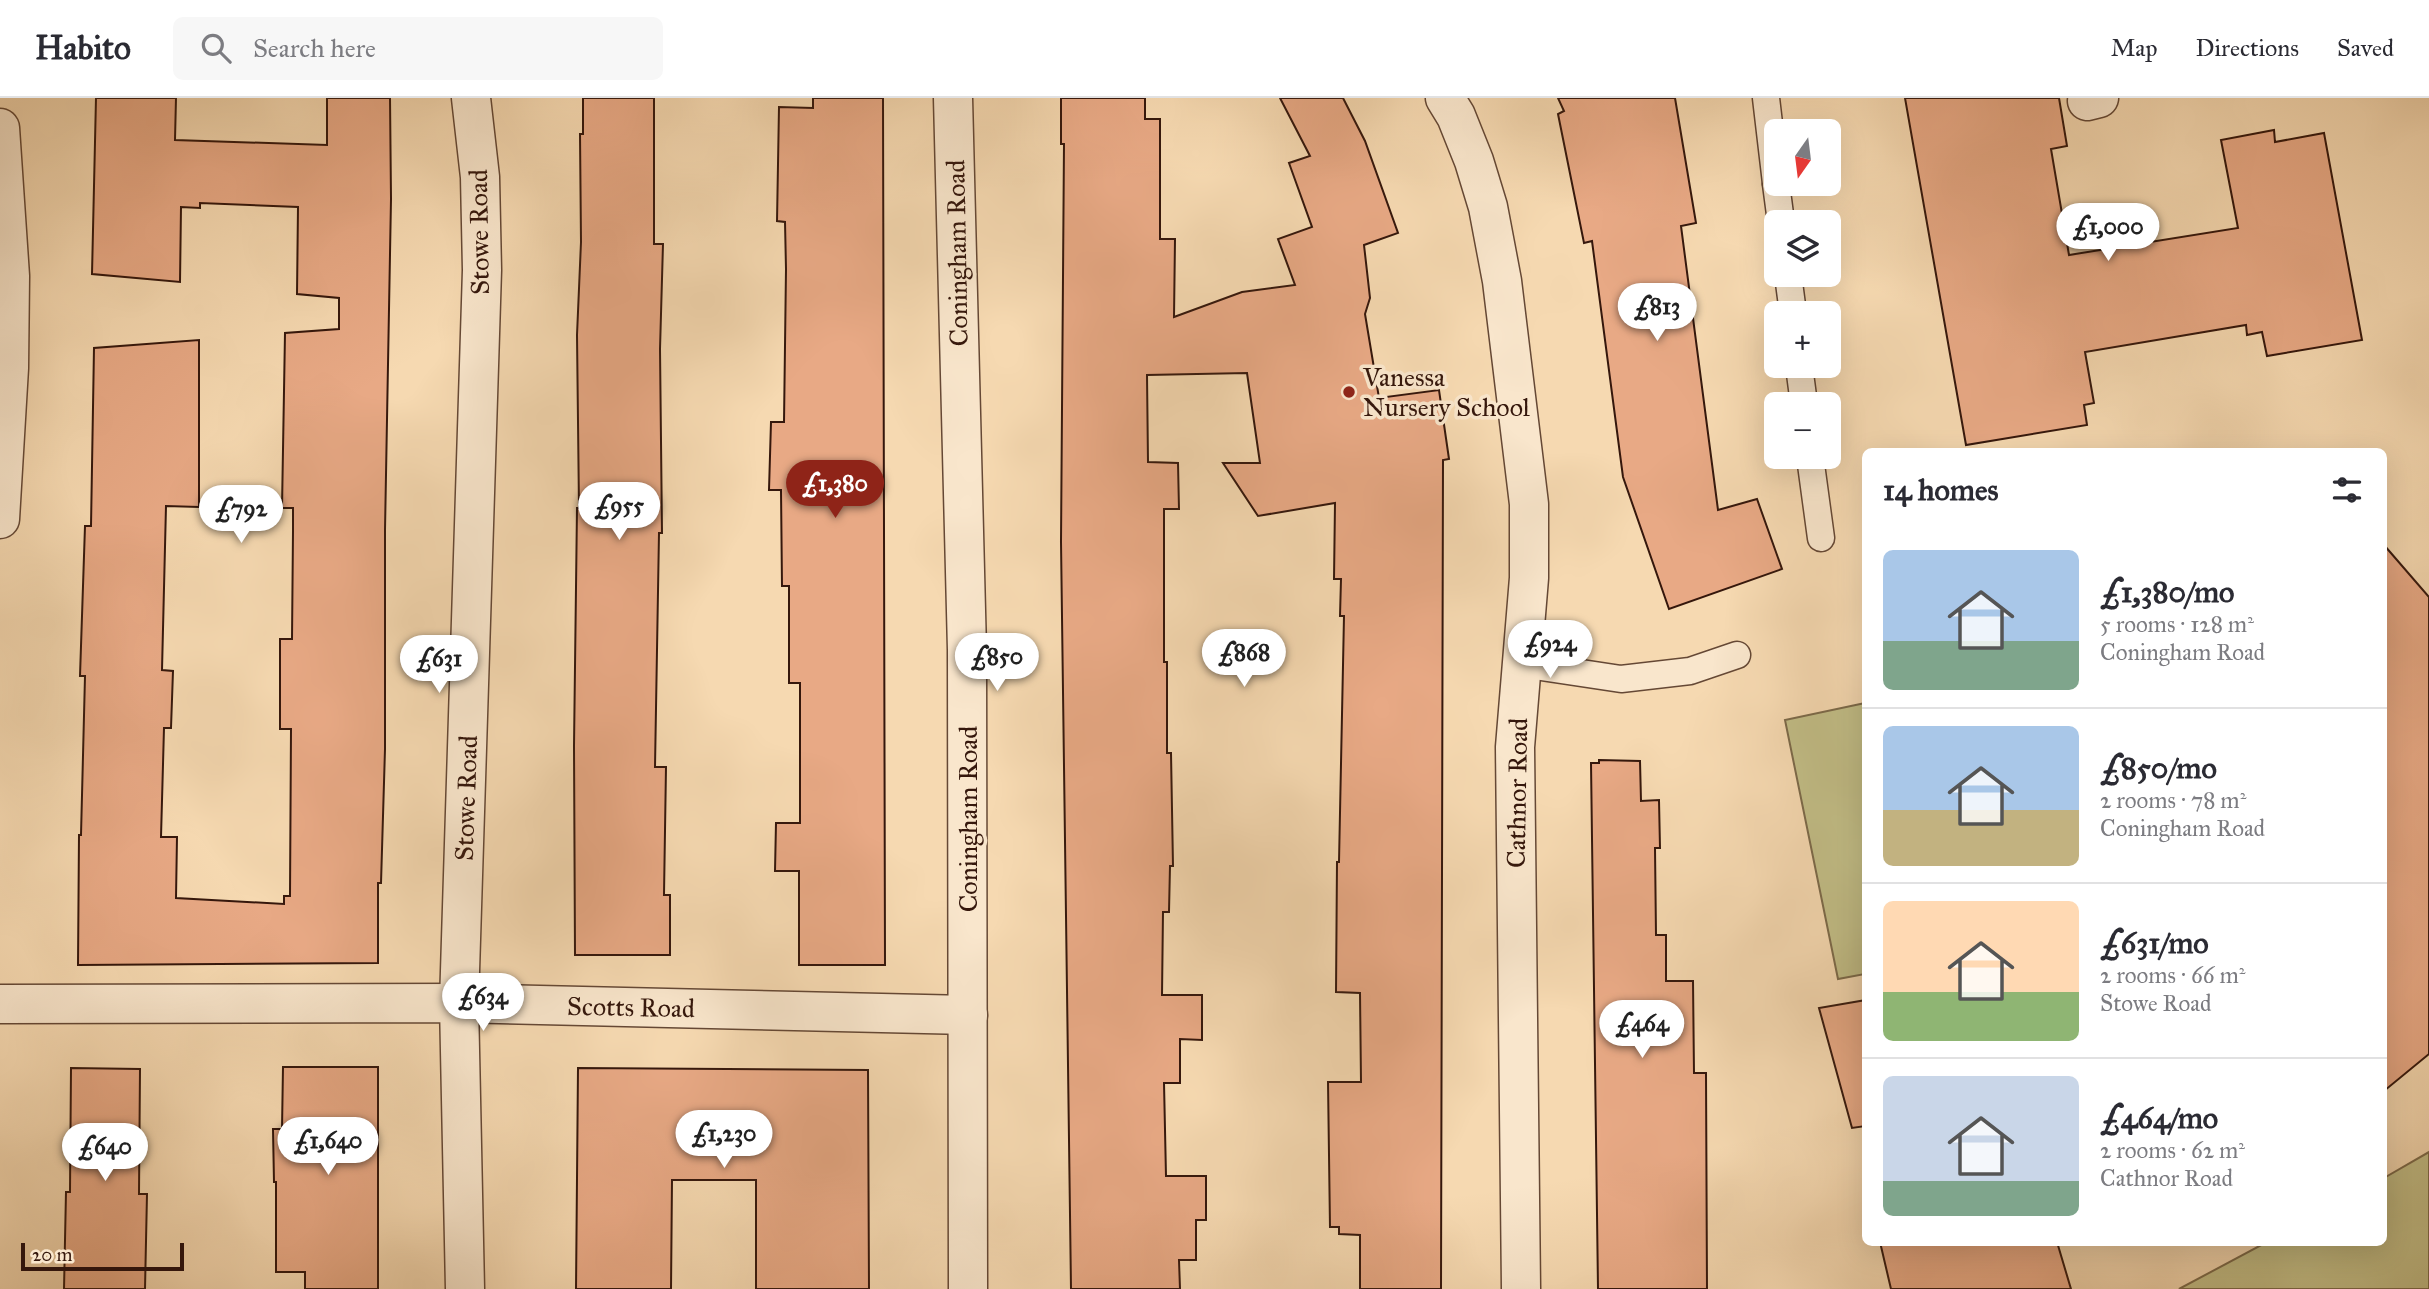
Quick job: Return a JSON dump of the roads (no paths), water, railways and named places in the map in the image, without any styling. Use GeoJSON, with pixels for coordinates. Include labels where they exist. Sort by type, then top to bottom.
{"type":"FeatureCollection","features":[{"type":"Feature","properties":{"kind":"street","name":"Stowe Road"},"geometry":{"type":"LineString","coordinates":[[464,1289],[459,1003],[482,270],[480,177],[471,98]]}},
{"type":"Feature","properties":{"kind":"street","name":"Coningham Road"},"geometry":{"type":"LineString","coordinates":[[953,98],[967,650],[968,1289]]}},
{"type":"Feature","properties":{"kind":"street","name":"Cathnor Road"},"geometry":{"type":"LineString","coordinates":[[1445,98],[1456,116],[1474,161],[1488,206],[1509,331],[1529,504],[1529,578],[1515,747],[1521,1289]]}},
{"type":"Feature","properties":{"kind":"street"},"geometry":{"type":"LineString","coordinates":[[0,128],[10,276],[9,368],[0,519]]}},
{"type":"Feature","properties":{"kind":"street","name":"Scotts Road"},"geometry":{"type":"LineString","coordinates":[[0,1004],[459,1003],[968,1014]]}},
{"type":"Feature","properties":{"kind":"lane"},"geometry":{"type":"LineString","coordinates":[[1766,98],[1768,119]]}},
{"type":"Feature","properties":{"kind":"lane"},"geometry":{"type":"LineString","coordinates":[[1812,469],[1821,538]]}},
{"type":"Feature","properties":{"kind":"lane"},"geometry":{"type":"LineString","coordinates":[[1522,664],[1621,679],[1690,671],[1737,655]]}},
{"type":"Feature","properties":{"kind":"place","name":"Vanessa Nursery School"},"geometry":{"type":"Point","coordinates":[1349,392]}}]}
